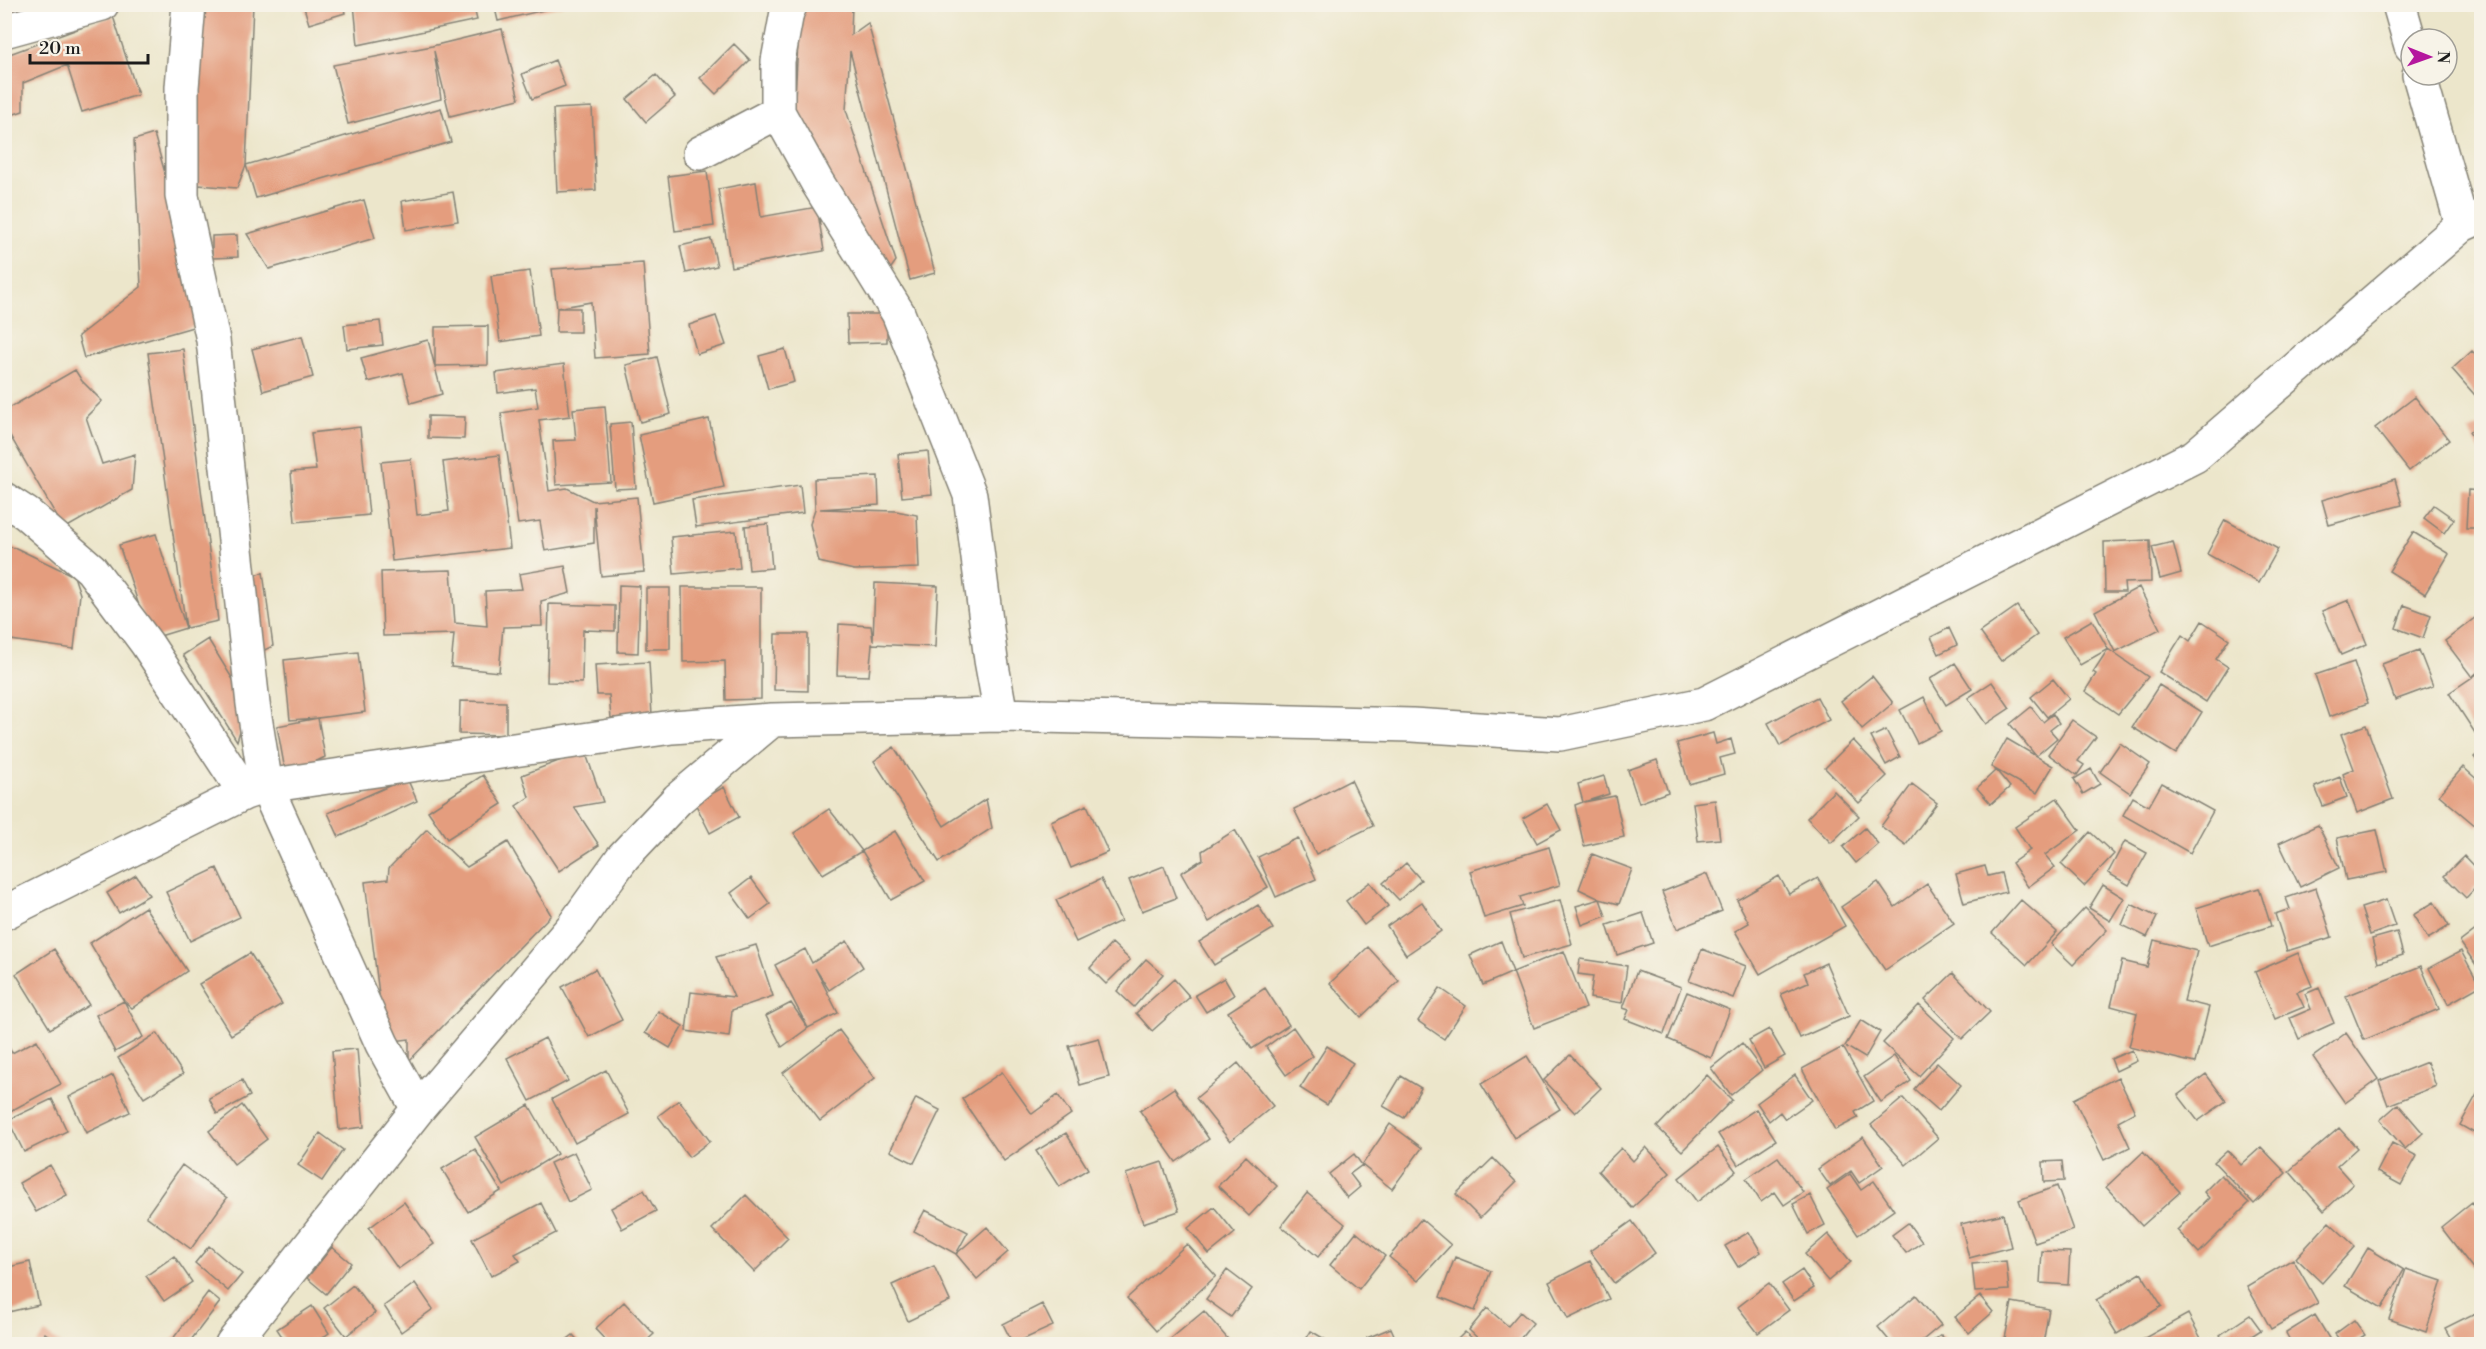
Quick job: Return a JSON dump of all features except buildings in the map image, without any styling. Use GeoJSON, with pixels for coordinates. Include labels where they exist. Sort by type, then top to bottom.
{"type":"FeatureCollection","features":[{"type":"Feature","properties":{"kind":"street"},"geometry":{"type":"LineString","coordinates":[[4,31],[102,4]]}},
{"type":"Feature","properties":{"kind":"street"},"geometry":{"type":"LineString","coordinates":[[189,4],[182,87],[182,196],[213,340],[253,704],[255,789]]}},
{"type":"Feature","properties":{"kind":"street"},"geometry":{"type":"LineString","coordinates":[[791,4],[787,12],[778,61],[778,112],[817,182],[898,313],[970,495],[991,660],[1001,716]]}},
{"type":"Feature","properties":{"kind":"street"},"geometry":{"type":"LineString","coordinates":[[2399,4],[2406,27]]}},
{"type":"Feature","properties":{"kind":"street"},"geometry":{"type":"LineString","coordinates":[[4,913],[255,789],[672,728],[772,720],[1001,716],[1412,724],[1560,734],[1704,704],[2195,456],[2472,220],[2423,87]]}},
{"type":"Feature","properties":{"kind":"street"},"geometry":{"type":"LineString","coordinates":[[700,153],[778,112]]}},
{"type":"Feature","properties":{"kind":"street"},"geometry":{"type":"LineString","coordinates":[[4,499],[27,514],[91,569],[255,789],[382,1044],[418,1109]]}},
{"type":"Feature","properties":{"kind":"street"},"geometry":{"type":"LineString","coordinates":[[232,1344],[418,1109],[572,928],[623,857],[678,799],[772,720]]}}]}
